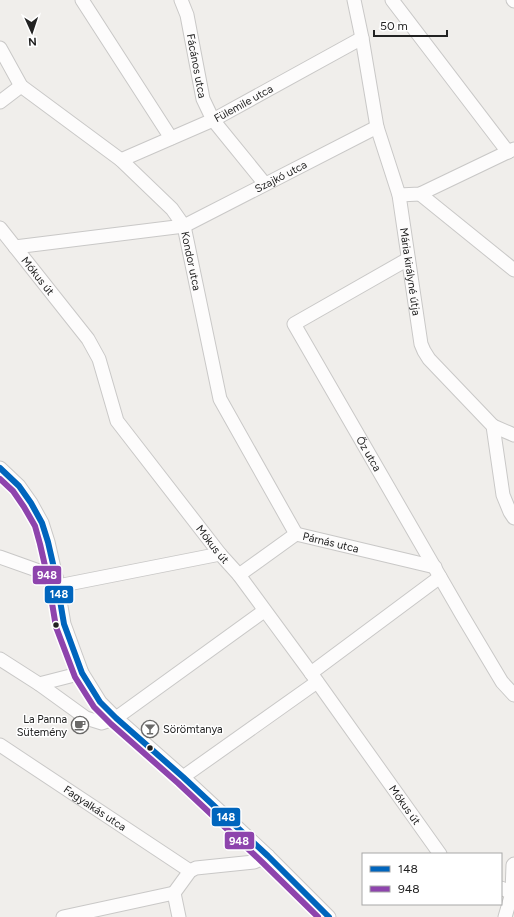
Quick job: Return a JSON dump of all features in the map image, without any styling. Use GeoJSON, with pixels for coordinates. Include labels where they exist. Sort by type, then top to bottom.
{"type":"FeatureCollection","features":[{"type":"Feature","properties":{"kind":"street"},"geometry":{"type":"LineString","coordinates":[[82,0],[171,138]]}},
{"type":"Feature","properties":{"kind":"street","name":"Fácános utca"},"geometry":{"type":"LineString","coordinates":[[181,0],[188,15],[203,99],[213,120],[265,184]]}},
{"type":"Feature","properties":{"kind":"street","name":"Mária királyné útja"},"geometry":{"type":"LineString","coordinates":[[354,0],[377,127],[399,195],[421,344],[429,359],[493,426]]}},
{"type":"Feature","properties":{"kind":"street"},"geometry":{"type":"LineString","coordinates":[[392,0],[511,150],[420,194],[399,195]]}},
{"type":"Feature","properties":{"kind":"street","name":"Fülemile utca"},"geometry":{"type":"LineString","coordinates":[[121,160],[213,120],[362,38]]}},
{"type":"Feature","properties":{"kind":"street","name":"Kondor utca"},"geometry":{"type":"LineString","coordinates":[[0,48],[20,86],[121,160],[172,209],[184,226],[220,399],[296,534]]}},
{"type":"Feature","properties":{"kind":"street"},"geometry":{"type":"LineString","coordinates":[[0,102],[20,86]]}},
{"type":"Feature","properties":{"kind":"street","name":"Szajkó utca"},"geometry":{"type":"LineString","coordinates":[[184,226],[377,127]]}},
{"type":"Feature","properties":{"kind":"street"},"geometry":{"type":"LineString","coordinates":[[420,194],[514,270]]}},
{"type":"Feature","properties":{"kind":"street"},"geometry":{"type":"LineString","coordinates":[[15,247],[184,226]]}},
{"type":"Feature","properties":{"kind":"street","name":"Mókus út"},"geometry":{"type":"LineString","coordinates":[[0,228],[88,339],[99,359],[117,420],[220,554],[239,575],[314,677],[439,853]]}},
{"type":"Feature","properties":{"kind":"street","name":"Őz utca"},"geometry":{"type":"LineString","coordinates":[[408,258],[294,324],[466,622],[502,682],[514,694]]}},
{"type":"Feature","properties":{"kind":"street"},"geometry":{"type":"LineString","coordinates":[[493,426],[514,435]]}},
{"type":"Feature","properties":{"kind":"street"},"geometry":{"type":"LineString","coordinates":[[493,426],[503,495],[514,518]]}},
{"type":"Feature","properties":{"kind":"street"},"geometry":{"type":"LineString","coordinates":[[0,468],[19,486],[31,502],[42,523],[57,581],[64,624],[82,674],[100,702],[268,856],[329,917]]}},
{"type":"Feature","properties":{"kind":"street","name":"Párnás utca"},"geometry":{"type":"LineString","coordinates":[[239,575],[296,534],[437,572]]}},
{"type":"Feature","properties":{"kind":"street"},"geometry":{"type":"LineString","coordinates":[[0,557],[57,581],[220,554]]}},
{"type":"Feature","properties":{"kind":"street"},"geometry":{"type":"LineString","coordinates":[[183,777],[314,677],[437,572]]}},
{"type":"Feature","properties":{"kind":"street"},"geometry":{"type":"LineString","coordinates":[[0,659],[39,684],[86,718],[102,723],[116,718],[264,611]]}},
{"type":"Feature","properties":{"kind":"street"},"geometry":{"type":"LineString","coordinates":[[39,684],[82,674]]}},
{"type":"Feature","properties":{"kind":"street","name":"Fagyalkás utca"},"geometry":{"type":"LineString","coordinates":[[0,746],[190,871]]}},
{"type":"Feature","properties":{"kind":"street"},"geometry":{"type":"LineString","coordinates":[[63,917],[174,893],[190,871],[196,868],[254,862],[268,856]]}},
{"type":"Feature","properties":{"kind":"street"},"geometry":{"type":"LineString","coordinates":[[505,917],[514,864]]}},
{"type":"Feature","properties":{"kind":"street"},"geometry":{"type":"LineString","coordinates":[[174,893],[179,917]]}},
{"type":"Feature","properties":{"kind":"transit line","name":"148"},"geometry":{"type":"LineString","coordinates":[[0,468],[19,486],[31,503],[42,523],[56,577],[64,624],[82,673],[100,702],[268,856],[329,917]]}},
{"type":"Feature","properties":{"kind":"transit line","name":"948"},"geometry":{"type":"LineString","coordinates":[[0,479],[13,491],[35,526],[48,579],[56,627],[75,677],[94,707],[111,724],[178,783],[318,917]]}},
{"type":"Feature","properties":{"kind":"place","name":"La Panna Sütemény"},"geometry":{"type":"Point","coordinates":[80,725]}},
{"type":"Feature","properties":{"kind":"place","name":"Sörömtanya"},"geometry":{"type":"Point","coordinates":[150,729]}}]}
